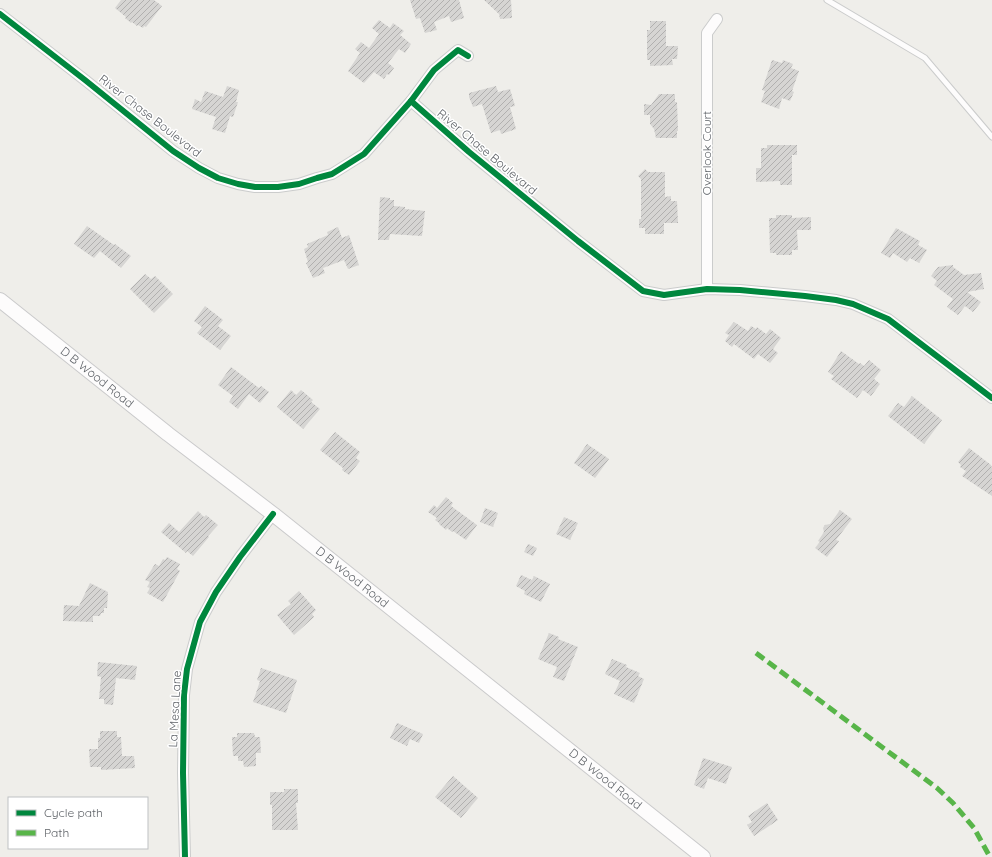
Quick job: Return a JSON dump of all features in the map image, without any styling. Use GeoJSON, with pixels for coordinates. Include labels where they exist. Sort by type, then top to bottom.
{"type":"FeatureCollection","features":[{"type":"Feature","properties":{"kind":"main road","name":"D B Wood Road"},"geometry":{"type":"LineString","coordinates":[[0,300],[168,434],[273,514],[703,857]]}},
{"type":"Feature","properties":{"kind":"street","name":"River Chase Boulevard"},"geometry":{"type":"LineString","coordinates":[[0,14],[173,151],[199,168],[218,178],[255,187],[278,187],[299,184],[332,174],[364,154],[411,101],[469,152],[643,292],[664,295],[706,289],[746,290],[836,300],[865,309],[888,319],[992,398]]}},
{"type":"Feature","properties":{"kind":"street","name":"Overlook Court"},"geometry":{"type":"LineString","coordinates":[[706,289],[707,33],[717,19]]}},
{"type":"Feature","properties":{"kind":"street"},"geometry":{"type":"LineString","coordinates":[[411,101],[434,70],[458,50],[468,56]]}},
{"type":"Feature","properties":{"kind":"street","name":"La Mesa Lane"},"geometry":{"type":"LineString","coordinates":[[185,857],[183,773],[184,695],[187,669],[200,622],[216,592],[240,557],[273,514]]}},
{"type":"Feature","properties":{"kind":"lane"},"geometry":{"type":"LineString","coordinates":[[827,0],[924,58],[992,137]]}},
{"type":"Feature","properties":{"kind":"building"},"geometry":{"type":"Polygon","coordinates":[[[121,0],[154,0],[162,6],[146,27],[144,26],[143,28],[132,22],[131,23],[115,8],[121,0]]]}},
{"type":"Feature","properties":{"kind":"building"},"geometry":{"type":"Polygon","coordinates":[[[410,0],[459,0],[464,18],[451,22],[449,16],[434,22],[437,30],[425,33],[420,18],[416,19],[410,0]]]}},
{"type":"Feature","properties":{"kind":"building"},"geometry":{"type":"Polygon","coordinates":[[[484,0],[511,0],[512,18],[500,19],[499,14],[484,0]]]}},
{"type":"Feature","properties":{"kind":"building"},"geometry":{"type":"Polygon","coordinates":[[[379,20],[390,28],[393,23],[404,31],[400,35],[411,44],[405,53],[399,49],[388,63],[394,68],[389,75],[387,74],[384,79],[374,72],[364,83],[348,71],[360,53],[355,49],[361,42],[369,48],[379,34],[372,28],[379,20]]]}},
{"type":"Feature","properties":{"kind":"building"},"geometry":{"type":"Polygon","coordinates":[[[650,21],[666,21],[666,46],[678,46],[677,59],[672,59],[673,65],[650,66],[650,60],[647,60],[647,30],[650,30],[650,21]]]}},
{"type":"Feature","properties":{"kind":"building"},"geometry":{"type":"Polygon","coordinates":[[[772,60],[782,63],[783,60],[793,64],[791,68],[799,71],[792,91],[794,92],[790,101],[782,98],[779,109],[761,102],[765,91],[762,90],[772,60]]]}},
{"type":"Feature","properties":{"kind":"building"},"geometry":{"type":"Polygon","coordinates":[[[227,86],[239,90],[236,102],[238,102],[233,117],[230,116],[225,133],[212,129],[216,117],[192,109],[195,99],[201,102],[205,91],[223,97],[227,86]]]}},
{"type":"Feature","properties":{"kind":"building"},"geometry":{"type":"Polygon","coordinates":[[[496,86],[498,92],[510,89],[515,106],[510,107],[516,129],[501,134],[500,130],[491,133],[482,104],[473,107],[469,97],[469,93],[496,86]]]}},
{"type":"Feature","properties":{"kind":"building"},"geometry":{"type":"Polygon","coordinates":[[[659,94],[675,94],[675,102],[677,102],[677,138],[656,138],[654,129],[650,124],[650,115],[644,115],[644,104],[651,105],[659,94]]]}},
{"type":"Feature","properties":{"kind":"building"},"geometry":{"type":"Polygon","coordinates":[[[767,145],[797,145],[797,155],[792,155],[792,185],[780,185],[780,181],[756,182],[756,168],[761,168],[761,148],[767,148],[767,145]]]}},
{"type":"Feature","properties":{"kind":"building"},"geometry":{"type":"Polygon","coordinates":[[[645,169],[648,172],[665,172],[665,197],[671,196],[671,201],[677,201],[678,223],[664,223],[664,234],[645,234],[645,228],[639,228],[639,219],[641,219],[641,179],[638,176],[645,169]]]}},
{"type":"Feature","properties":{"kind":"building"},"geometry":{"type":"Polygon","coordinates":[[[380,197],[394,200],[394,206],[405,207],[405,209],[425,211],[422,236],[390,234],[389,240],[378,240],[380,197]]]}},
{"type":"Feature","properties":{"kind":"building"},"geometry":{"type":"Polygon","coordinates":[[[776,215],[792,215],[792,218],[811,217],[811,230],[797,230],[798,250],[792,250],[792,255],[776,255],[776,253],[770,253],[769,218],[776,218],[776,215]]]}},
{"type":"Feature","properties":{"kind":"building"},"geometry":{"type":"Polygon","coordinates":[[[87,226],[131,256],[121,268],[100,251],[94,258],[74,244],[87,226]]]}},
{"type":"Feature","properties":{"kind":"building"},"geometry":{"type":"Polygon","coordinates":[[[338,227],[342,238],[349,235],[359,265],[348,269],[344,260],[323,268],[325,273],[313,278],[306,263],[308,262],[304,249],[308,247],[307,244],[328,235],[327,232],[338,227]]]}},
{"type":"Feature","properties":{"kind":"building"},"geometry":{"type":"Polygon","coordinates":[[[896,228],[920,241],[918,245],[927,250],[919,263],[910,258],[907,262],[893,253],[890,258],[881,253],[896,228]]]}},
{"type":"Feature","properties":{"kind":"building"},"geometry":{"type":"Polygon","coordinates":[[[953,265],[953,267],[964,275],[981,273],[984,289],[967,292],[981,302],[973,312],[965,306],[958,315],[947,307],[953,299],[934,285],[937,281],[931,276],[938,267],[953,265]]]}},
{"type":"Feature","properties":{"kind":"building"},"geometry":{"type":"Polygon","coordinates":[[[145,274],[151,279],[155,276],[173,294],[154,313],[130,289],[145,274]]]}},
{"type":"Feature","properties":{"kind":"building"},"geometry":{"type":"Polygon","coordinates":[[[205,306],[223,320],[218,326],[231,336],[220,350],[197,333],[202,327],[194,321],[205,306]]]}},
{"type":"Feature","properties":{"kind":"building"},"geometry":{"type":"Polygon","coordinates":[[[734,322],[748,331],[751,326],[756,329],[757,327],[766,334],[770,329],[781,338],[773,349],[778,353],[770,363],[758,354],[754,359],[734,344],[732,347],[725,341],[729,335],[725,333],[734,322]]]}},
{"type":"Feature","properties":{"kind":"building"},"geometry":{"type":"Polygon","coordinates":[[[841,351],[859,364],[860,363],[864,366],[869,360],[881,370],[874,379],[880,384],[871,396],[863,390],[857,398],[831,379],[834,376],[828,372],[841,351]]]}},
{"type":"Feature","properties":{"kind":"building"},"geometry":{"type":"Polygon","coordinates":[[[231,367],[259,388],[261,386],[269,392],[260,403],[249,394],[238,409],[229,402],[233,396],[218,385],[231,367]]]}},
{"type":"Feature","properties":{"kind":"building"},"geometry":{"type":"Polygon","coordinates":[[[291,390],[296,395],[301,390],[313,400],[311,402],[320,409],[303,429],[277,407],[291,390]]]}},
{"type":"Feature","properties":{"kind":"building"},"geometry":{"type":"Polygon","coordinates":[[[912,396],[942,420],[924,444],[888,416],[898,403],[904,407],[912,396]]]}},
{"type":"Feature","properties":{"kind":"building"},"geometry":{"type":"Polygon","coordinates":[[[335,432],[360,452],[356,458],[360,461],[349,475],[342,470],[343,468],[320,450],[335,432]]]}},
{"type":"Feature","properties":{"kind":"building"},"geometry":{"type":"Polygon","coordinates":[[[587,444],[609,459],[595,478],[574,463],[587,444]]]}},
{"type":"Feature","properties":{"kind":"building"},"geometry":{"type":"Polygon","coordinates":[[[969,448],[991,465],[992,496],[962,476],[966,471],[960,467],[961,465],[958,462],[969,448]]]}},
{"type":"Feature","properties":{"kind":"building"},"geometry":{"type":"Polygon","coordinates":[[[446,497],[453,503],[451,506],[477,525],[466,540],[447,528],[446,530],[435,520],[437,518],[428,512],[434,505],[437,508],[446,497]]]}},
{"type":"Feature","properties":{"kind":"building"},"geometry":{"type":"Polygon","coordinates":[[[485,508],[498,513],[493,527],[480,522],[485,508]]]}},
{"type":"Feature","properties":{"kind":"building"},"geometry":{"type":"Polygon","coordinates":[[[840,510],[852,519],[836,540],[839,541],[827,557],[815,548],[820,542],[818,541],[824,532],[823,528],[825,525],[830,524],[840,510]]]}},
{"type":"Feature","properties":{"kind":"building"},"geometry":{"type":"Polygon","coordinates":[[[198,511],[204,517],[206,515],[218,525],[193,556],[187,551],[186,553],[161,532],[169,523],[179,532],[198,511]]]}},
{"type":"Feature","properties":{"kind":"building"},"geometry":{"type":"Polygon","coordinates":[[[564,517],[578,523],[570,540],[556,534],[564,517]]]}},
{"type":"Feature","properties":{"kind":"building"},"geometry":{"type":"Polygon","coordinates":[[[528,544],[537,548],[533,556],[524,552],[528,544]]]}},
{"type":"Feature","properties":{"kind":"building"},"geometry":{"type":"Polygon","coordinates":[[[167,557],[180,564],[177,569],[180,571],[163,602],[147,593],[150,588],[147,587],[150,582],[145,580],[155,564],[159,566],[163,559],[165,560],[167,557]]]}},
{"type":"Feature","properties":{"kind":"building"},"geometry":{"type":"Polygon","coordinates":[[[521,575],[532,580],[534,576],[550,584],[541,602],[524,594],[525,591],[516,586],[521,575]]]}},
{"type":"Feature","properties":{"kind":"building"},"geometry":{"type":"Polygon","coordinates":[[[90,583],[108,592],[107,608],[104,608],[104,613],[101,613],[100,616],[93,616],[93,622],[63,621],[64,605],[79,606],[90,583]]]}},
{"type":"Feature","properties":{"kind":"building"},"geometry":{"type":"Polygon","coordinates":[[[299,591],[316,610],[312,614],[314,617],[294,635],[277,615],[291,604],[288,601],[299,591]]]}},
{"type":"Feature","properties":{"kind":"building"},"geometry":{"type":"Polygon","coordinates":[[[549,633],[559,637],[558,639],[578,647],[564,681],[553,677],[557,667],[538,659],[549,633]]]}},
{"type":"Feature","properties":{"kind":"building"},"geometry":{"type":"Polygon","coordinates":[[[612,659],[627,665],[626,667],[640,673],[638,676],[644,679],[634,703],[614,694],[620,681],[605,674],[612,659]]]}},
{"type":"Feature","properties":{"kind":"building"},"geometry":{"type":"Polygon","coordinates":[[[98,662],[137,666],[135,680],[116,678],[113,705],[104,704],[104,699],[99,699],[101,677],[97,676],[98,662]]]}},
{"type":"Feature","properties":{"kind":"building"},"geometry":{"type":"Polygon","coordinates":[[[261,668],[297,680],[286,713],[253,702],[260,681],[257,680],[261,668]]]}},
{"type":"Feature","properties":{"kind":"building"},"geometry":{"type":"Polygon","coordinates":[[[397,723],[423,734],[419,743],[410,739],[407,746],[390,738],[397,723]]]}},
{"type":"Feature","properties":{"kind":"building"},"geometry":{"type":"Polygon","coordinates":[[[100,731],[117,731],[117,737],[121,737],[122,756],[134,756],[135,768],[101,770],[101,767],[90,767],[89,749],[98,749],[98,738],[100,738],[100,731]]]}},
{"type":"Feature","properties":{"kind":"building"},"geometry":{"type":"Polygon","coordinates":[[[237,733],[254,733],[255,737],[260,737],[261,753],[256,753],[256,766],[244,767],[243,761],[238,761],[238,756],[233,756],[232,737],[237,737],[237,733]]]}},
{"type":"Feature","properties":{"kind":"building"},"geometry":{"type":"Polygon","coordinates":[[[703,758],[732,767],[726,784],[708,778],[704,789],[694,785],[703,758]]]}},
{"type":"Feature","properties":{"kind":"building"},"geometry":{"type":"Polygon","coordinates":[[[453,776],[478,798],[461,818],[435,797],[453,776]]]}},
{"type":"Feature","properties":{"kind":"building"},"geometry":{"type":"Polygon","coordinates":[[[284,789],[298,789],[298,803],[296,803],[298,830],[272,830],[272,805],[270,805],[270,792],[284,792],[284,789]]]}},
{"type":"Feature","properties":{"kind":"building"},"geometry":{"type":"Polygon","coordinates":[[[767,803],[778,820],[754,836],[747,825],[752,822],[748,816],[767,803]]]}},
{"type":"Feature","properties":{"kind":"marked path"},"geometry":{"type":"LineString","coordinates":[[756,653],[937,788],[953,803],[974,828],[990,857]]}},
{"type":"Feature","properties":{"kind":"cycle path"},"geometry":{"type":"LineString","coordinates":[[0,14],[173,151],[199,168],[218,178],[255,187],[278,187],[299,184],[332,174],[364,154],[411,101],[434,70],[458,50],[468,56]]}},
{"type":"Feature","properties":{"kind":"cycle path"},"geometry":{"type":"LineString","coordinates":[[411,101],[469,152],[578,241],[643,291],[664,295],[707,289],[740,290],[805,296],[853,304],[888,319],[992,398]]}},
{"type":"Feature","properties":{"kind":"cycle path"},"geometry":{"type":"LineString","coordinates":[[185,857],[183,773],[184,695],[187,669],[200,622],[216,592],[240,557],[273,514]]}}]}
